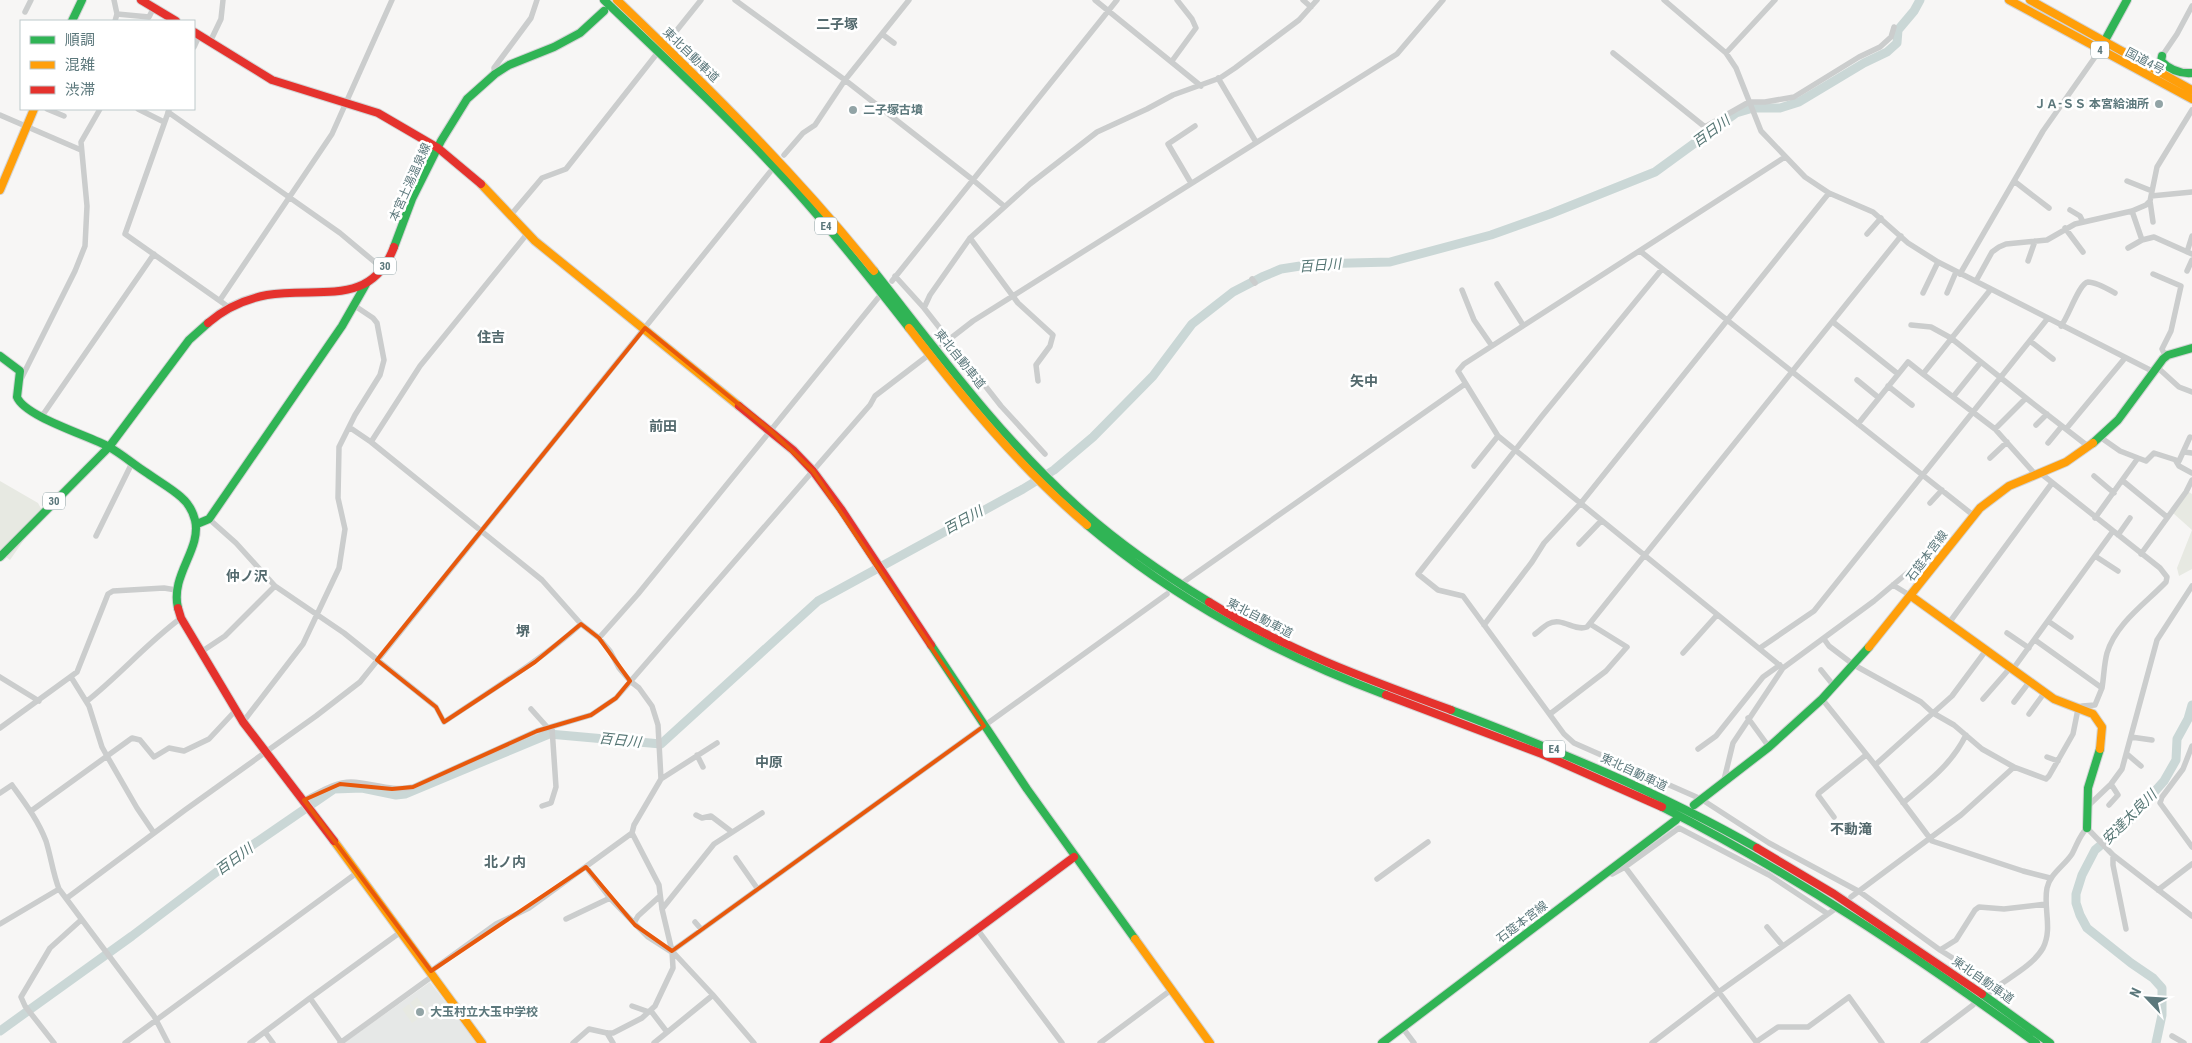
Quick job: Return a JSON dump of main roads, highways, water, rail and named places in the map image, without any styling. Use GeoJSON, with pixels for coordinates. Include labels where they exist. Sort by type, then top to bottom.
{"type":"FeatureCollection","features":[{"type":"Feature","properties":{"kind":"main road"},"geometry":{"type":"LineString","coordinates":[[72,20],[82,0]]}},
{"type":"Feature","properties":{"kind":"main road"},"geometry":{"type":"LineString","coordinates":[[141,0],[174,20]]}},
{"type":"Feature","properties":{"kind":"main road","name":"東北自動車道"},"geometry":{"type":"LineString","coordinates":[[604,0],[706,97],[780,174],[841,244],[976,411],[1027,469],[1116,550],[1188,601],[1238,630],[1298,660],[1597,776],[1698,825],[1765,862],[1852,916],[1949,981],[2036,1043]]}},
{"type":"Feature","properties":{"kind":"main road","name":"東北自動車道"},"geometry":{"type":"LineString","coordinates":[[617,0],[728,107],[807,191],[883,281],[983,406],[1035,465],[1108,532],[1141,558],[1199,598],[1276,640],[1351,672],[1601,769],[1703,818],[1770,854],[1857,908],[2050,1043]]}},
{"type":"Feature","properties":{"kind":"main road","name":"国道4号"},"geometry":{"type":"LineString","coordinates":[[2009,0],[2192,90]]}},
{"type":"Feature","properties":{"kind":"main road","name":"国道4号"},"geometry":{"type":"LineString","coordinates":[[2030,0],[2102,46],[2192,99]]}},
{"type":"Feature","properties":{"kind":"main road"},"geometry":{"type":"LineString","coordinates":[[2102,46],[2127,0]]}},
{"type":"Feature","properties":{"kind":"main road","name":"本宮土湯温泉線"},"geometry":{"type":"LineString","coordinates":[[0,557],[109,446],[189,340],[215,317],[230,308],[268,294],[352,290],[366,284],[383,269],[391,255],[412,199],[438,148],[467,99],[494,74],[524,58],[554,47],[573,37],[604,11]]}},
{"type":"Feature","properties":{"kind":"main road"},"geometry":{"type":"LineString","coordinates":[[196,34],[272,80],[348,102],[378,113],[438,148],[472,175],[527,234],[770,430],[813,471],[875,560],[984,726],[1074,857],[1210,1043]]}},
{"type":"Feature","properties":{"kind":"main road"},"geometry":{"type":"LineString","coordinates":[[2162,56],[2161,61],[2168,67],[2182,74],[2192,73]]}},
{"type":"Feature","properties":{"kind":"main road"},"geometry":{"type":"LineString","coordinates":[[0,190],[34,110]]}},
{"type":"Feature","properties":{"kind":"main road"},"geometry":{"type":"LineString","coordinates":[[197,524],[209,520],[354,306],[366,284]]}},
{"type":"Feature","properties":{"kind":"main road","name":"石筵本宮線"},"geometry":{"type":"LineString","coordinates":[[1697,802],[1724,784],[1769,747],[1822,699],[1854,664],[1910,596],[1973,515],[2003,490],[2037,473],[2066,462],[2089,447],[2118,420],[2166,357],[2192,348]]}},
{"type":"Feature","properties":{"kind":"main road"},"geometry":{"type":"LineString","coordinates":[[0,356],[19,369],[21,379],[16,394],[17,400],[22,405],[66,429],[109,446],[182,498],[194,513],[197,524],[195,539],[176,590],[181,618],[244,722],[402,931],[482,1043]]}},
{"type":"Feature","properties":{"kind":"main road"},"geometry":{"type":"LineString","coordinates":[[1910,596],[1987,649],[2054,699],[2096,716],[2102,727],[2100,750],[2088,788],[2087,828]]}},
{"type":"Feature","properties":{"kind":"main road","name":"石筵本宮線"},"geometry":{"type":"LineString","coordinates":[[1382,1043],[1676,820]]}},
{"type":"Feature","properties":{"kind":"main road"},"geometry":{"type":"LineString","coordinates":[[827,1042],[1074,857]]}},
{"type":"Feature","properties":{"kind":"waterway","name":"百日川"},"geometry":{"type":"LineString","coordinates":[[0,1031],[132,936],[251,846],[334,789],[362,788],[396,795],[405,794],[549,734],[661,744],[818,601],[1023,489],[1054,470],[1093,437],[1153,376],[1192,324],[1233,292],[1281,269],[1313,264],[1390,262],[1491,235],[1550,214],[1655,172],[1736,113],[1753,108],[1780,108],[1799,102],[1864,63],[1887,52],[1897,43],[1898,30],[1914,11],[1920,0]]}},
{"type":"Feature","properties":{"kind":"waterway","name":"安達太良川"},"geometry":{"type":"LineString","coordinates":[[2156,1043],[2162,1015],[2162,988],[2153,978],[2087,928],[2076,903],[2076,894],[2082,875],[2095,850],[2127,823],[2164,781],[2176,760],[2177,739],[2188,719],[2192,705]]}},
{"type":"Feature","properties":{"kind":"place","name":"ＪＡ-ＳＳ 本宮給油所"},"geometry":{"type":"Point","coordinates":[2159,104]}},
{"type":"Feature","properties":{"kind":"place","name":"二子塚古墳"},"geometry":{"type":"Point","coordinates":[853,110]}},
{"type":"Feature","properties":{"kind":"place","name":"大玉村立大玉中学校"},"geometry":{"type":"Point","coordinates":[420,1012]}},
{"type":"Feature","properties":{"kind":"district","name":"二子塚"},"geometry":{"type":"Point","coordinates":[837,24]}},
{"type":"Feature","properties":{"kind":"district","name":"住吉"},"geometry":{"type":"Point","coordinates":[491,337]}},
{"type":"Feature","properties":{"kind":"district","name":"矢中"},"geometry":{"type":"Point","coordinates":[1364,381]}},
{"type":"Feature","properties":{"kind":"district","name":"前田"},"geometry":{"type":"Point","coordinates":[663,426]}},
{"type":"Feature","properties":{"kind":"district","name":"仲ノ沢"},"geometry":{"type":"Point","coordinates":[247,576]}},
{"type":"Feature","properties":{"kind":"district","name":"堺"},"geometry":{"type":"Point","coordinates":[523,631]}},
{"type":"Feature","properties":{"kind":"district","name":"中原"},"geometry":{"type":"Point","coordinates":[769,762]}},
{"type":"Feature","properties":{"kind":"district","name":"不動滝"},"geometry":{"type":"Point","coordinates":[1851,829]}},
{"type":"Feature","properties":{"kind":"district","name":"北ノ内"},"geometry":{"type":"Point","coordinates":[505,862]}}]}
